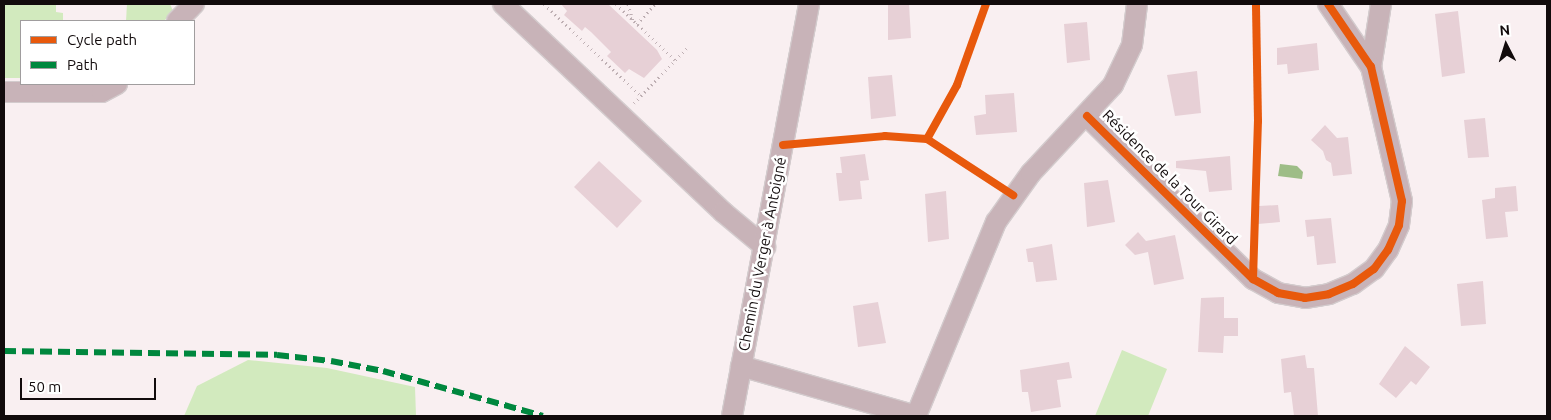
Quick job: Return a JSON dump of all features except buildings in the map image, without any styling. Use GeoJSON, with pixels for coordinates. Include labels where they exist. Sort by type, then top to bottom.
{"type":"FeatureCollection","features":[{"type":"Feature","properties":{"kind":"street"},"geometry":{"type":"LineString","coordinates":[[178,20],[194,4]]}},
{"type":"Feature","properties":{"kind":"street"},"geometry":{"type":"LineString","coordinates":[[503,4],[723,212],[765,247]]}},
{"type":"Feature","properties":{"kind":"street","name":"Chemin du Verger à Antoigné"},"geometry":{"type":"LineString","coordinates":[[732,416],[809,4]]}},
{"type":"Feature","properties":{"kind":"street","name":"Résidence de la Tour Girard"},"geometry":{"type":"LineString","coordinates":[[916,416],[996,222],[1031,173],[1088,116],[1124,66],[1135,31],[1137,4]]}},
{"type":"Feature","properties":{"kind":"street","name":"Résidence de la Tour Girard"},"geometry":{"type":"LineString","coordinates":[[1088,116],[1253,279],[1278,293],[1305,298],[1329,294],[1353,284],[1374,269],[1388,250],[1399,225],[1402,201],[1371,67],[1328,4]]}},
{"type":"Feature","properties":{"kind":"street","name":"Résidence de la Tour Girard"},"geometry":{"type":"LineString","coordinates":[[1371,67],[1381,4]]}},
{"type":"Feature","properties":{"kind":"street"},"geometry":{"type":"LineString","coordinates":[[4,92],[102,92],[115,85]]}},
{"type":"Feature","properties":{"kind":"street"},"geometry":{"type":"LineString","coordinates":[[741,366],[916,416]]}},
{"type":"Feature","properties":{"kind":"path"},"geometry":{"type":"LineString","coordinates":[[544,4],[640,96]]}},
{"type":"Feature","properties":{"kind":"path"},"geometry":{"type":"LineString","coordinates":[[616,4],[675,60]]}},
{"type":"Feature","properties":{"kind":"path"},"geometry":{"type":"LineString","coordinates":[[628,4],[635,22]]}},
{"type":"Feature","properties":{"kind":"path"},"geometry":{"type":"LineString","coordinates":[[635,22],[655,4]]}},
{"type":"Feature","properties":{"kind":"path"},"geometry":{"type":"LineString","coordinates":[[621,116],[687,48]]}},
{"type":"Feature","properties":{"kind":"shaded area"},"geometry":{"type":"Polygon","coordinates":[[[4,4],[56,4],[56,12],[63,13],[63,20],[20,20],[20,78],[4,78],[4,4]]]}},
{"type":"Feature","properties":{"kind":"shaded area"},"geometry":{"type":"Polygon","coordinates":[[[127,4],[170,4],[173,11],[165,20],[126,20],[127,4]]]}},
{"type":"Feature","properties":{"kind":"shaded area"},"geometry":{"type":"Polygon","coordinates":[[[1280,164],[1297,166],[1303,172],[1302,179],[1278,176],[1280,164]]]}},
{"type":"Feature","properties":{"kind":"shaded area"},"geometry":{"type":"Polygon","coordinates":[[[1122,350],[1167,369],[1148,416],[1095,416],[1122,350]]]}},
{"type":"Feature","properties":{"kind":"shaded area"},"geometry":{"type":"Polygon","coordinates":[[[248,360],[327,368],[415,387],[416,416],[184,416],[197,386],[248,360]]]}},
{"type":"Feature","properties":{"kind":"marked path"},"geometry":{"type":"LineString","coordinates":[[4,351],[277,355],[331,361],[383,371],[543,416]]}},
{"type":"Feature","properties":{"kind":"cycle path"},"geometry":{"type":"LineString","coordinates":[[927,139],[957,85],[986,4]]}},
{"type":"Feature","properties":{"kind":"cycle path"},"geometry":{"type":"LineString","coordinates":[[1253,279],[1258,121],[1256,4]]}},
{"type":"Feature","properties":{"kind":"cycle path"},"geometry":{"type":"LineString","coordinates":[[1087,116],[1253,279],[1278,293],[1305,298],[1329,294],[1353,284],[1374,269],[1388,250],[1399,225],[1402,201],[1371,67],[1328,4]]}},
{"type":"Feature","properties":{"kind":"cycle path"},"geometry":{"type":"LineString","coordinates":[[783,145],[885,136],[927,139],[1013,195]]}}]}
